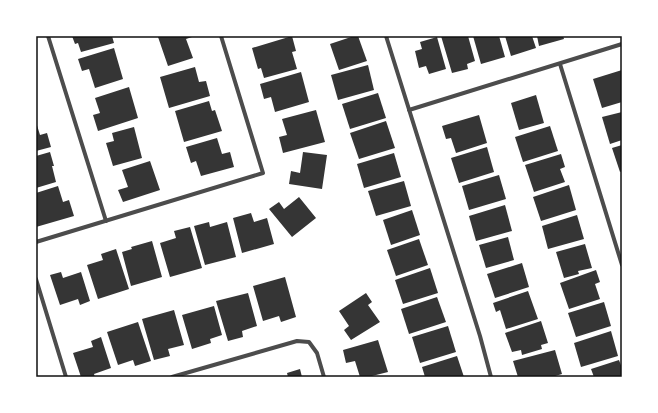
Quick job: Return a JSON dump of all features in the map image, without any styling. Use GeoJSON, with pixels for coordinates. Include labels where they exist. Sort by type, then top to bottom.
{"type":"FeatureCollection","features":[{"type":"Feature","properties":{"kind":"street"},"geometry":{"type":"LineString","coordinates":[[48,36],[106,221]]}},
{"type":"Feature","properties":{"kind":"street"},"geometry":{"type":"LineString","coordinates":[[36,242],[263,173],[221,36]]}},
{"type":"Feature","properties":{"kind":"street"},"geometry":{"type":"LineString","coordinates":[[386,36],[480,336],[491,377]]}},
{"type":"Feature","properties":{"kind":"street"},"geometry":{"type":"LineString","coordinates":[[409,110],[622,44]]}},
{"type":"Feature","properties":{"kind":"street"},"geometry":{"type":"LineString","coordinates":[[560,64],[622,265]]}},
{"type":"Feature","properties":{"kind":"street"},"geometry":{"type":"LineString","coordinates":[[36,279],[66,377]]}},
{"type":"Feature","properties":{"kind":"street"},"geometry":{"type":"LineString","coordinates":[[172,377],[297,341],[309,342],[317,353],[324,377]]}},
{"type":"Feature","properties":{"kind":"building"},"geometry":{"type":"Polygon","coordinates":[[[72,36],[112,36],[114,43],[81,52],[78,43],[75,44],[72,36]]]}},
{"type":"Feature","properties":{"kind":"building"},"geometry":{"type":"Polygon","coordinates":[[[195,36],[186,39],[193,58],[168,66],[158,37],[195,36]]]}},
{"type":"Feature","properties":{"kind":"building"},"geometry":{"type":"Polygon","coordinates":[[[292,36],[296,51],[292,52],[297,69],[264,78],[261,68],[258,69],[252,48],[292,36]]]}},
{"type":"Feature","properties":{"kind":"building"},"geometry":{"type":"Polygon","coordinates":[[[358,36],[367,61],[339,70],[330,44],[358,36]]]}},
{"type":"Feature","properties":{"kind":"building"},"geometry":{"type":"Polygon","coordinates":[[[441,36],[468,36],[475,61],[467,64],[468,69],[452,73],[441,36]]]}},
{"type":"Feature","properties":{"kind":"building"},"geometry":{"type":"Polygon","coordinates":[[[473,36],[499,36],[505,57],[481,64],[473,36]]]}},
{"type":"Feature","properties":{"kind":"building"},"geometry":{"type":"Polygon","coordinates":[[[505,36],[532,36],[536,48],[511,56],[505,36]]]}},
{"type":"Feature","properties":{"kind":"building"},"geometry":{"type":"Polygon","coordinates":[[[537,36],[563,36],[564,39],[539,46],[537,36]]]}},
{"type":"Feature","properties":{"kind":"building"},"geometry":{"type":"Polygon","coordinates":[[[437,37],[446,69],[429,74],[426,66],[419,68],[415,51],[422,49],[420,42],[437,37]]]}},
{"type":"Feature","properties":{"kind":"building"},"geometry":{"type":"Polygon","coordinates":[[[114,48],[123,79],[95,88],[89,69],[82,71],[78,59],[114,48]]]}},
{"type":"Feature","properties":{"kind":"building"},"geometry":{"type":"Polygon","coordinates":[[[368,65],[374,90],[338,100],[331,75],[368,65]]]}},
{"type":"Feature","properties":{"kind":"building"},"geometry":{"type":"Polygon","coordinates":[[[195,67],[199,82],[206,81],[210,96],[169,108],[160,77],[195,67]]]}},
{"type":"Feature","properties":{"kind":"building"},"geometry":{"type":"Polygon","coordinates":[[[622,70],[622,102],[602,108],[593,79],[622,70]]]}},
{"type":"Feature","properties":{"kind":"building"},"geometry":{"type":"Polygon","coordinates":[[[301,72],[309,102],[275,112],[271,97],[264,99],[260,84],[301,72]]]}},
{"type":"Feature","properties":{"kind":"building"},"geometry":{"type":"Polygon","coordinates":[[[129,87],[138,118],[98,131],[93,115],[100,113],[95,98],[129,87]]]}},
{"type":"Feature","properties":{"kind":"building"},"geometry":{"type":"Polygon","coordinates":[[[378,93],[386,118],[350,129],[342,104],[378,93]]]}},
{"type":"Feature","properties":{"kind":"building"},"geometry":{"type":"Polygon","coordinates":[[[536,95],[544,123],[519,130],[511,103],[536,95]]]}},
{"type":"Feature","properties":{"kind":"building"},"geometry":{"type":"Polygon","coordinates":[[[209,101],[212,111],[215,110],[222,131],[184,142],[175,111],[209,101]]]}},
{"type":"Feature","properties":{"kind":"building"},"geometry":{"type":"Polygon","coordinates":[[[316,110],[325,142],[283,153],[279,137],[287,135],[282,119],[316,110]]]}},
{"type":"Feature","properties":{"kind":"building"},"geometry":{"type":"Polygon","coordinates":[[[622,112],[622,140],[610,144],[602,117],[622,112]]]}},
{"type":"Feature","properties":{"kind":"building"},"geometry":{"type":"Polygon","coordinates":[[[479,115],[487,143],[456,153],[451,138],[446,139],[442,126],[479,115]]]}},
{"type":"Feature","properties":{"kind":"building"},"geometry":{"type":"Polygon","coordinates":[[[386,121],[395,148],[359,159],[350,133],[386,121]]]}},
{"type":"Feature","properties":{"kind":"building"},"geometry":{"type":"Polygon","coordinates":[[[36,122],[40,135],[47,133],[51,147],[36,151],[36,122]]]}},
{"type":"Feature","properties":{"kind":"building"},"geometry":{"type":"Polygon","coordinates":[[[550,126],[558,151],[523,162],[515,137],[550,126]]]}},
{"type":"Feature","properties":{"kind":"building"},"geometry":{"type":"Polygon","coordinates":[[[134,127],[142,158],[113,166],[106,143],[114,141],[112,133],[134,127]]]}},
{"type":"Feature","properties":{"kind":"building"},"geometry":{"type":"Polygon","coordinates":[[[217,138],[222,154],[230,152],[234,167],[201,176],[196,161],[191,163],[186,147],[217,138]]]}},
{"type":"Feature","properties":{"kind":"building"},"geometry":{"type":"Polygon","coordinates":[[[622,145],[622,171],[620,172],[612,148],[622,145]]]}},
{"type":"Feature","properties":{"kind":"building"},"geometry":{"type":"Polygon","coordinates":[[[487,147],[494,172],[459,183],[451,158],[487,147]]]}},
{"type":"Feature","properties":{"kind":"building"},"geometry":{"type":"Polygon","coordinates":[[[50,152],[56,182],[36,188],[36,156],[50,152]]]}},
{"type":"Feature","properties":{"kind":"building"},"geometry":{"type":"Polygon","coordinates":[[[303,152],[327,155],[322,189],[289,184],[291,171],[300,173],[303,152]]]}},
{"type":"Feature","properties":{"kind":"building"},"geometry":{"type":"Polygon","coordinates":[[[394,153],[401,177],[364,188],[357,164],[394,153]]]}},
{"type":"Feature","properties":{"kind":"building"},"geometry":{"type":"Polygon","coordinates":[[[561,154],[565,167],[560,169],[565,182],[534,192],[525,165],[561,154]]]}},
{"type":"Feature","properties":{"kind":"building"},"geometry":{"type":"Polygon","coordinates":[[[150,161],[160,190],[123,202],[118,190],[128,187],[122,170],[150,161]]]}},
{"type":"Feature","properties":{"kind":"building"},"geometry":{"type":"Polygon","coordinates":[[[499,175],[506,199],[469,210],[462,186],[499,175]]]}},
{"type":"Feature","properties":{"kind":"building"},"geometry":{"type":"Polygon","coordinates":[[[404,181],[411,206],[376,216],[368,191],[404,181]]]}},
{"type":"Feature","properties":{"kind":"building"},"geometry":{"type":"Polygon","coordinates":[[[569,185],[576,210],[541,221],[533,197],[569,185]]]}},
{"type":"Feature","properties":{"kind":"building"},"geometry":{"type":"Polygon","coordinates":[[[58,186],[63,202],[69,200],[74,216],[36,227],[36,193],[58,186]]]}},
{"type":"Feature","properties":{"kind":"building"},"geometry":{"type":"Polygon","coordinates":[[[299,197],[316,218],[292,237],[269,209],[279,202],[284,209],[299,197]]]}},
{"type":"Feature","properties":{"kind":"building"},"geometry":{"type":"Polygon","coordinates":[[[505,205],[512,231],[476,241],[469,216],[505,205]]]}},
{"type":"Feature","properties":{"kind":"building"},"geometry":{"type":"Polygon","coordinates":[[[412,210],[420,235],[391,245],[383,220],[412,210]]]}},
{"type":"Feature","properties":{"kind":"building"},"geometry":{"type":"Polygon","coordinates":[[[251,213],[254,222],[267,218],[274,244],[242,253],[233,218],[251,213]]]}},
{"type":"Feature","properties":{"kind":"building"},"geometry":{"type":"Polygon","coordinates":[[[577,215],[584,239],[548,249],[542,226],[577,215]]]}},
{"type":"Feature","properties":{"kind":"building"},"geometry":{"type":"Polygon","coordinates":[[[209,222],[210,227],[227,222],[236,257],[205,265],[194,226],[209,222]]]}},
{"type":"Feature","properties":{"kind":"building"},"geometry":{"type":"Polygon","coordinates":[[[190,227],[202,268],[170,277],[160,243],[176,238],[174,231],[190,227]]]}},
{"type":"Feature","properties":{"kind":"building"},"geometry":{"type":"Polygon","coordinates":[[[508,237],[514,260],[486,268],[479,245],[508,237]]]}},
{"type":"Feature","properties":{"kind":"building"},"geometry":{"type":"Polygon","coordinates":[[[419,239],[428,265],[396,276],[387,250],[419,239]]]}},
{"type":"Feature","properties":{"kind":"building"},"geometry":{"type":"Polygon","coordinates":[[[152,241],[162,277],[131,286],[122,252],[132,249],[131,247],[152,241]]]}},
{"type":"Feature","properties":{"kind":"building"},"geometry":{"type":"Polygon","coordinates":[[[585,244],[592,268],[578,271],[579,274],[564,278],[556,252],[585,244]]]}},
{"type":"Feature","properties":{"kind":"building"},"geometry":{"type":"Polygon","coordinates":[[[116,249],[129,289],[98,299],[87,265],[103,260],[101,254],[116,249]]]}},
{"type":"Feature","properties":{"kind":"building"},"geometry":{"type":"Polygon","coordinates":[[[522,263],[529,287],[495,298],[487,274],[522,263]]]}},
{"type":"Feature","properties":{"kind":"building"},"geometry":{"type":"Polygon","coordinates":[[[430,268],[438,293],[403,304],[395,280],[430,268]]]}},
{"type":"Feature","properties":{"kind":"building"},"geometry":{"type":"Polygon","coordinates":[[[596,270],[600,282],[595,284],[600,299],[569,309],[560,283],[596,270]]]}},
{"type":"Feature","properties":{"kind":"building"},"geometry":{"type":"Polygon","coordinates":[[[61,272],[63,278],[81,272],[90,301],[80,305],[78,299],[60,305],[50,275],[61,272]]]}},
{"type":"Feature","properties":{"kind":"building"},"geometry":{"type":"Polygon","coordinates":[[[285,277],[296,317],[281,322],[279,316],[263,321],[253,286],[285,277]]]}},
{"type":"Feature","properties":{"kind":"building"},"geometry":{"type":"Polygon","coordinates":[[[528,291],[538,319],[506,329],[500,310],[496,312],[493,303],[528,291]]]}},
{"type":"Feature","properties":{"kind":"building"},"geometry":{"type":"Polygon","coordinates":[[[248,293],[257,326],[242,331],[243,337],[228,341],[216,301],[248,293]]]}},
{"type":"Feature","properties":{"kind":"building"},"geometry":{"type":"Polygon","coordinates":[[[366,293],[372,302],[368,305],[380,322],[351,340],[344,330],[349,326],[339,311],[366,293]]]}},
{"type":"Feature","properties":{"kind":"building"},"geometry":{"type":"Polygon","coordinates":[[[437,297],[446,322],[409,334],[401,309],[437,297]]]}},
{"type":"Feature","properties":{"kind":"building"},"geometry":{"type":"Polygon","coordinates":[[[604,302],[611,326],[576,337],[568,313],[604,302]]]}},
{"type":"Feature","properties":{"kind":"building"},"geometry":{"type":"Polygon","coordinates":[[[214,306],[222,335],[210,339],[211,343],[192,349],[182,315],[214,306]]]}},
{"type":"Feature","properties":{"kind":"building"},"geometry":{"type":"Polygon","coordinates":[[[174,310],[184,345],[168,349],[170,356],[154,360],[142,319],[174,310]]]}},
{"type":"Feature","properties":{"kind":"building"},"geometry":{"type":"Polygon","coordinates":[[[541,321],[548,343],[541,345],[542,349],[522,355],[521,350],[512,352],[505,333],[541,321]]]}},
{"type":"Feature","properties":{"kind":"building"},"geometry":{"type":"Polygon","coordinates":[[[138,322],[151,361],[135,366],[133,360],[118,365],[107,332],[138,322]]]}},
{"type":"Feature","properties":{"kind":"building"},"geometry":{"type":"Polygon","coordinates":[[[448,326],[456,352],[420,363],[412,337],[448,326]]]}},
{"type":"Feature","properties":{"kind":"building"},"geometry":{"type":"Polygon","coordinates":[[[611,331],[618,356],[581,367],[574,343],[611,331]]]}},
{"type":"Feature","properties":{"kind":"building"},"geometry":{"type":"Polygon","coordinates":[[[101,337],[111,368],[94,374],[95,377],[81,377],[73,353],[93,347],[91,341],[101,337]]]}},
{"type":"Feature","properties":{"kind":"building"},"geometry":{"type":"Polygon","coordinates":[[[378,340],[388,372],[368,377],[360,377],[355,361],[346,363],[343,350],[378,340]]]}},
{"type":"Feature","properties":{"kind":"building"},"geometry":{"type":"Polygon","coordinates":[[[555,350],[562,374],[552,377],[518,377],[513,361],[555,350]]]}},
{"type":"Feature","properties":{"kind":"building"},"geometry":{"type":"Polygon","coordinates":[[[457,356],[464,377],[425,377],[422,367],[457,356]]]}},
{"type":"Feature","properties":{"kind":"building"},"geometry":{"type":"Polygon","coordinates":[[[619,360],[622,368],[622,377],[594,377],[591,369],[619,360]]]}},
{"type":"Feature","properties":{"kind":"building"},"geometry":{"type":"Polygon","coordinates":[[[300,369],[302,377],[288,377],[287,373],[300,369]]]}}]}
